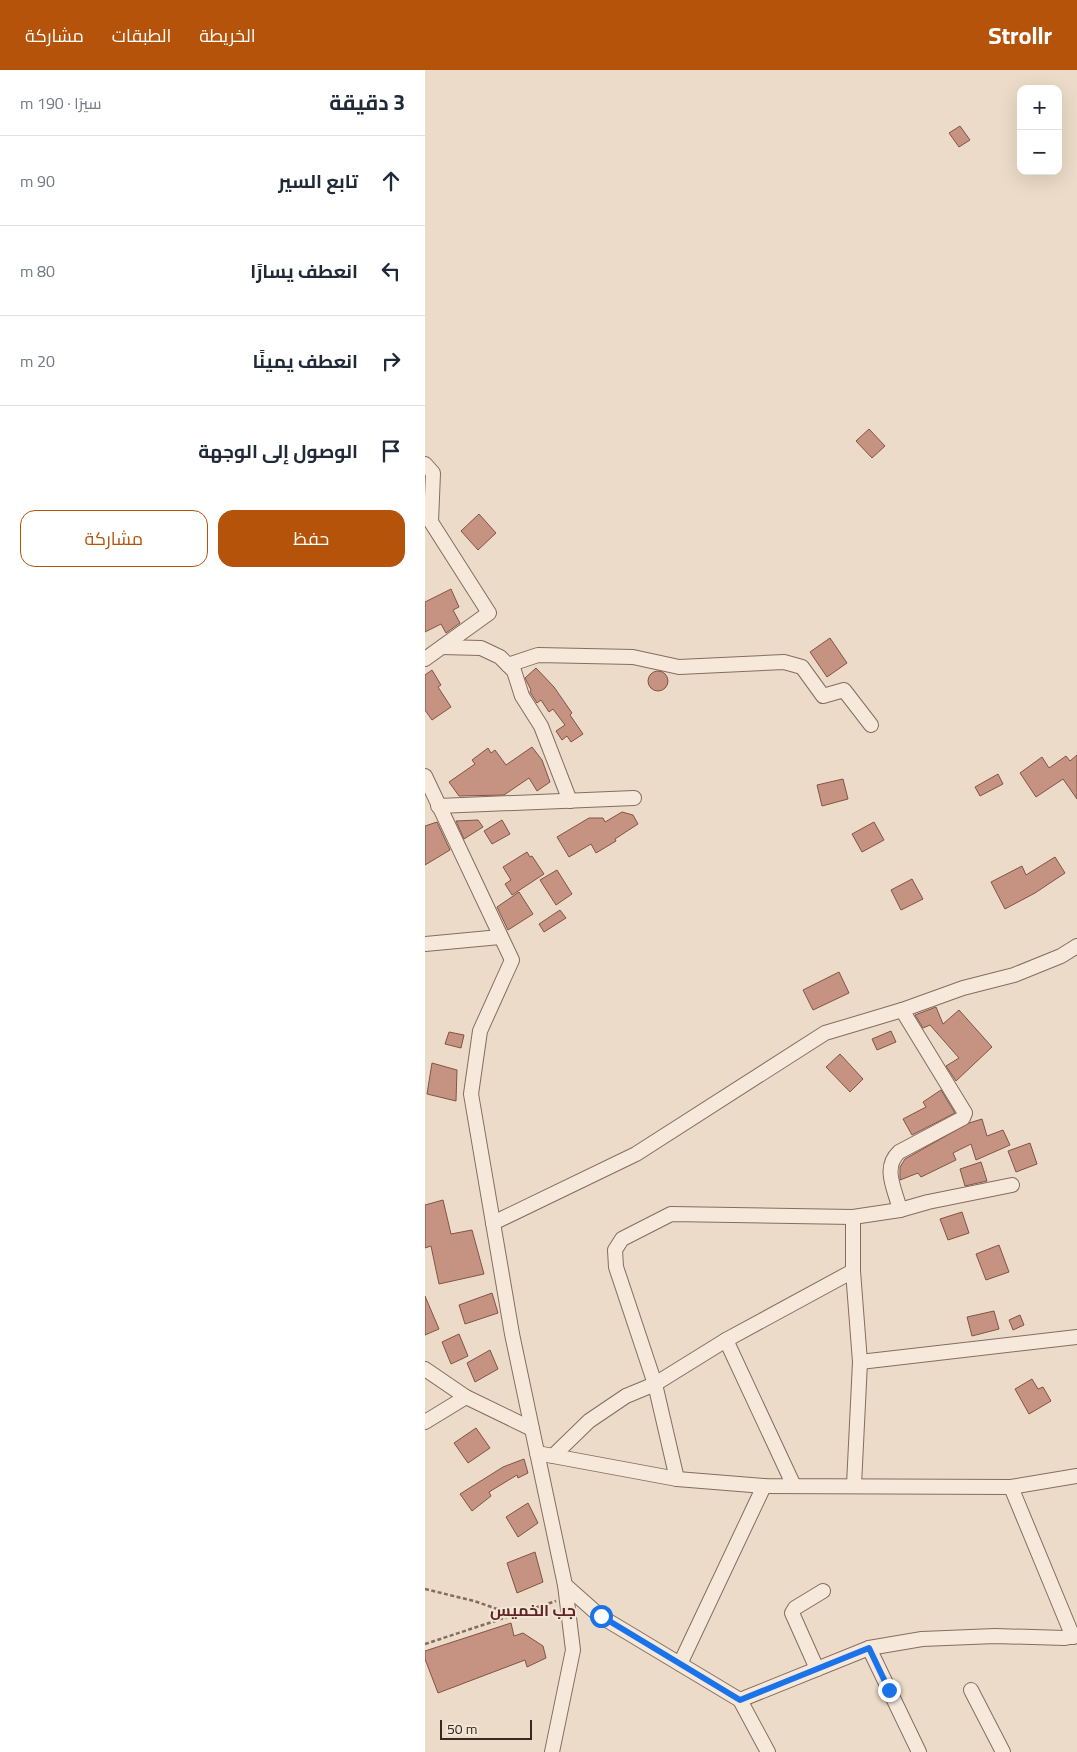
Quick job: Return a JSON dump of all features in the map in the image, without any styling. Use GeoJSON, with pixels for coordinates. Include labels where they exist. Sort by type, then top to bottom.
{"type":"FeatureCollection","features":[{"type":"Feature","properties":{"kind":"street"},"geometry":{"type":"LineString","coordinates":[[425,464],[433,473],[431,522],[489,613],[425,658]]}},
{"type":"Feature","properties":{"kind":"street"},"geometry":{"type":"LineString","coordinates":[[442,647],[481,648],[500,657],[514,672],[522,696],[541,726],[570,801]]}},
{"type":"Feature","properties":{"kind":"street"},"geometry":{"type":"LineString","coordinates":[[508,665],[538,655],[633,657],[679,667],[784,662],[802,667],[823,696],[844,690],[871,726]]}},
{"type":"Feature","properties":{"kind":"street"},"geometry":{"type":"LineString","coordinates":[[425,777],[471,870],[512,960],[479,1031],[471,1094],[513,1334],[566,1591],[573,1650],[552,1752]]}},
{"type":"Feature","properties":{"kind":"street"},"geometry":{"type":"LineString","coordinates":[[438,806],[634,798]]}},
{"type":"Feature","properties":{"kind":"street"},"geometry":{"type":"LineString","coordinates":[[425,944],[500,937]]}},
{"type":"Feature","properties":{"kind":"street"},"geometry":{"type":"LineString","coordinates":[[493,1223],[636,1154],[825,1033],[903,1010],[963,988],[1014,975],[1061,956],[1077,946]]}},
{"type":"Feature","properties":{"kind":"street"},"geometry":{"type":"LineString","coordinates":[[900,1210],[889,1170],[891,1160],[899,1152],[963,1118],[965,1113],[903,1010]]}},
{"type":"Feature","properties":{"kind":"street"},"geometry":{"type":"LineString","coordinates":[[677,1479],[655,1384],[616,1267],[615,1250],[621,1239],[671,1214],[853,1217],[900,1210],[928,1202],[1012,1186]]}},
{"type":"Feature","properties":{"kind":"street"},"geometry":{"type":"LineString","coordinates":[[853,1217],[853,1271],[860,1362],[854,1485]]}},
{"type":"Feature","properties":{"kind":"street"},"geometry":{"type":"LineString","coordinates":[[553,1456],[589,1421],[626,1396],[655,1384],[726,1340],[853,1271]]}},
{"type":"Feature","properties":{"kind":"street"},"geometry":{"type":"LineString","coordinates":[[860,1362],[1077,1337]]}},
{"type":"Feature","properties":{"kind":"street"},"geometry":{"type":"LineString","coordinates":[[726,1340],[794,1486]]}},
{"type":"Feature","properties":{"kind":"street"},"geometry":{"type":"LineString","coordinates":[[425,1369],[466,1397],[532,1429]]}},
{"type":"Feature","properties":{"kind":"street"},"geometry":{"type":"LineString","coordinates":[[425,1422],[466,1397]]}},
{"type":"Feature","properties":{"kind":"street"},"geometry":{"type":"LineString","coordinates":[[537,1453],[677,1479],[764,1486],[854,1485],[1011,1488],[1077,1476]]}},
{"type":"Feature","properties":{"kind":"street"},"geometry":{"type":"LineString","coordinates":[[680,1664],[764,1486]]}},
{"type":"Feature","properties":{"kind":"street"},"geometry":{"type":"LineString","coordinates":[[740,1700],[869,1648],[922,1638],[1075,1636],[1011,1488]]}},
{"type":"Feature","properties":{"kind":"street"},"geometry":{"type":"LineString","coordinates":[[566,1591],[601,1616],[740,1700],[768,1752]]}},
{"type":"Feature","properties":{"kind":"street"},"geometry":{"type":"LineString","coordinates":[[817,1669],[792,1613],[795,1608],[823,1591]]}},
{"type":"Feature","properties":{"kind":"street"},"geometry":{"type":"LineString","coordinates":[[869,1648],[919,1752]]}},
{"type":"Feature","properties":{"kind":"street"},"geometry":{"type":"LineString","coordinates":[[971,1690],[1003,1752]]}},
{"type":"Feature","properties":{"kind":"path"},"geometry":{"type":"LineString","coordinates":[[425,1588],[474,1601],[513,1615]]}},
{"type":"Feature","properties":{"kind":"path"},"geometry":{"type":"LineString","coordinates":[[425,1644],[513,1615],[566,1591]]}},
{"type":"Feature","properties":{"kind":"building"},"geometry":{"type":"Polygon","coordinates":[[[960,126],[970,140],[959,147],[949,133],[960,126]]]}},
{"type":"Feature","properties":{"kind":"building"},"geometry":{"type":"Polygon","coordinates":[[[869,429],[885,446],[872,458],[856,441],[869,429]]]}},
{"type":"Feature","properties":{"kind":"building"},"geometry":{"type":"Polygon","coordinates":[[[479,514],[496,533],[478,550],[461,531],[479,514]]]}},
{"type":"Feature","properties":{"kind":"building"},"geometry":{"type":"Polygon","coordinates":[[[451,589],[459,607],[453,610],[460,623],[446,633],[441,624],[425,632],[425,602],[451,589]]]}},
{"type":"Feature","properties":{"kind":"building"},"geometry":{"type":"Polygon","coordinates":[[[830,638],[847,663],[827,677],[810,652],[830,638]]]}},
{"type":"Feature","properties":{"kind":"building"},"geometry":{"type":"Polygon","coordinates":[[[536,668],[554,687],[572,713],[570,715],[583,734],[571,742],[567,736],[562,740],[556,731],[565,725],[553,709],[549,712],[541,700],[537,703],[530,692],[531,690],[525,678],[536,668]]]}},
{"type":"Feature","properties":{"kind":"building"},"geometry":{"type":"Polygon","coordinates":[[[432,670],[441,685],[438,687],[451,707],[432,720],[425,710],[425,675],[432,670]]]}},
{"type":"Feature","properties":{"kind":"building"},"geometry":{"type":"Polygon","coordinates":[[[658,671],[665,674],[668,681],[665,688],[658,691],[651,688],[648,681],[651,674],[658,671]]]}},
{"type":"Feature","properties":{"kind":"building"},"geometry":{"type":"Polygon","coordinates":[[[532,747],[542,760],[550,782],[537,791],[529,778],[504,795],[459,796],[449,782],[475,764],[472,760],[488,748],[491,753],[495,750],[506,765],[532,747]]]}},
{"type":"Feature","properties":{"kind":"building"},"geometry":{"type":"Polygon","coordinates":[[[1077,755],[1077,799],[1063,779],[1036,797],[1020,773],[1042,757],[1049,768],[1066,756],[1070,761],[1077,755]]]}},
{"type":"Feature","properties":{"kind":"building"},"geometry":{"type":"Polygon","coordinates":[[[998,774],[1003,784],[980,796],[975,787],[998,774]]]}},
{"type":"Feature","properties":{"kind":"building"},"geometry":{"type":"Polygon","coordinates":[[[843,779],[848,799],[822,806],[817,785],[843,779]]]}},
{"type":"Feature","properties":{"kind":"building"},"geometry":{"type":"Polygon","coordinates":[[[622,812],[633,815],[638,824],[596,853],[591,844],[569,857],[557,837],[589,818],[603,818],[605,822],[622,812]]]}},
{"type":"Feature","properties":{"kind":"building"},"geometry":{"type":"Polygon","coordinates":[[[478,820],[483,827],[464,839],[456,821],[478,820]]]}},
{"type":"Feature","properties":{"kind":"building"},"geometry":{"type":"Polygon","coordinates":[[[502,820],[510,834],[492,844],[484,831],[502,820]]]}},
{"type":"Feature","properties":{"kind":"building"},"geometry":{"type":"Polygon","coordinates":[[[437,822],[450,850],[425,865],[425,826],[437,822]]]}},
{"type":"Feature","properties":{"kind":"building"},"geometry":{"type":"Polygon","coordinates":[[[874,822],[884,840],[862,852],[852,834],[874,822]]]}},
{"type":"Feature","properties":{"kind":"building"},"geometry":{"type":"Polygon","coordinates":[[[527,852],[530,857],[532,856],[544,874],[512,895],[505,884],[511,880],[503,867],[527,852]]]}},
{"type":"Feature","properties":{"kind":"building"},"geometry":{"type":"Polygon","coordinates":[[[1055,857],[1065,873],[1035,893],[1005,909],[991,882],[1022,866],[1026,875],[1055,857]]]}},
{"type":"Feature","properties":{"kind":"building"},"geometry":{"type":"Polygon","coordinates":[[[557,870],[572,894],[556,905],[540,880],[557,870]]]}},
{"type":"Feature","properties":{"kind":"building"},"geometry":{"type":"Polygon","coordinates":[[[912,879],[923,899],[901,910],[891,890],[912,879]]]}},
{"type":"Feature","properties":{"kind":"building"},"geometry":{"type":"Polygon","coordinates":[[[519,892],[533,914],[508,930],[497,907],[519,892]]]}},
{"type":"Feature","properties":{"kind":"building"},"geometry":{"type":"Polygon","coordinates":[[[560,910],[566,918],[544,932],[539,924],[560,910]]]}},
{"type":"Feature","properties":{"kind":"building"},"geometry":{"type":"Polygon","coordinates":[[[839,972],[849,993],[813,1010],[803,990],[839,972]]]}},
{"type":"Feature","properties":{"kind":"building"},"geometry":{"type":"Polygon","coordinates":[[[936,1007],[943,1024],[959,1010],[992,1047],[956,1081],[946,1066],[959,1058],[930,1025],[923,1028],[915,1015],[936,1007]]]}},
{"type":"Feature","properties":{"kind":"building"},"geometry":{"type":"Polygon","coordinates":[[[891,1031],[896,1042],[877,1050],[872,1039],[891,1031]]]}},
{"type":"Feature","properties":{"kind":"building"},"geometry":{"type":"Polygon","coordinates":[[[449,1032],[464,1035],[461,1048],[445,1044],[449,1032]]]}},
{"type":"Feature","properties":{"kind":"building"},"geometry":{"type":"Polygon","coordinates":[[[840,1054],[863,1079],[850,1092],[826,1067],[840,1054]]]}},
{"type":"Feature","properties":{"kind":"building"},"geometry":{"type":"Polygon","coordinates":[[[432,1063],[457,1070],[456,1101],[427,1094],[432,1063]]]}},
{"type":"Feature","properties":{"kind":"building"},"geometry":{"type":"Polygon","coordinates":[[[941,1090],[955,1113],[912,1135],[903,1119],[926,1107],[923,1102],[941,1090]]]}},
{"type":"Feature","properties":{"kind":"building"},"geometry":{"type":"Polygon","coordinates":[[[982,1119],[987,1136],[1003,1130],[1010,1145],[976,1160],[971,1144],[953,1153],[956,1160],[921,1177],[918,1173],[900,1180],[900,1167],[905,1159],[969,1123],[982,1119]]]}},
{"type":"Feature","properties":{"kind":"building"},"geometry":{"type":"Polygon","coordinates":[[[1030,1143],[1037,1164],[1016,1172],[1008,1151],[1030,1143]]]}},
{"type":"Feature","properties":{"kind":"building"},"geometry":{"type":"Polygon","coordinates":[[[981,1162],[987,1181],[965,1186],[960,1169],[981,1162]]]}},
{"type":"Feature","properties":{"kind":"building"},"geometry":{"type":"Polygon","coordinates":[[[443,1200],[451,1234],[472,1230],[484,1274],[439,1284],[431,1246],[425,1248],[425,1205],[443,1200]]]}},
{"type":"Feature","properties":{"kind":"building"},"geometry":{"type":"Polygon","coordinates":[[[962,1212],[969,1233],[948,1240],[940,1219],[962,1212]]]}},
{"type":"Feature","properties":{"kind":"building"},"geometry":{"type":"Polygon","coordinates":[[[999,1245],[1009,1272],[986,1280],[976,1254],[999,1245]]]}},
{"type":"Feature","properties":{"kind":"building"},"geometry":{"type":"Polygon","coordinates":[[[492,1293],[498,1313],[465,1324],[459,1305],[492,1293]]]}},
{"type":"Feature","properties":{"kind":"building"},"geometry":{"type":"Polygon","coordinates":[[[425,1296],[439,1329],[425,1335],[425,1296]]]}},
{"type":"Feature","properties":{"kind":"building"},"geometry":{"type":"Polygon","coordinates":[[[994,1311],[999,1329],[972,1336],[967,1317],[994,1311]]]}},
{"type":"Feature","properties":{"kind":"building"},"geometry":{"type":"Polygon","coordinates":[[[1020,1315],[1024,1325],[1013,1330],[1009,1320],[1020,1315]]]}},
{"type":"Feature","properties":{"kind":"building"},"geometry":{"type":"Polygon","coordinates":[[[459,1334],[468,1356],[451,1364],[442,1342],[459,1334]]]}},
{"type":"Feature","properties":{"kind":"building"},"geometry":{"type":"Polygon","coordinates":[[[490,1350],[498,1369],[475,1382],[467,1363],[490,1350]]]}},
{"type":"Feature","properties":{"kind":"building"},"geometry":{"type":"Polygon","coordinates":[[[1032,1379],[1038,1389],[1043,1387],[1051,1401],[1029,1414],[1015,1389],[1032,1379]]]}},
{"type":"Feature","properties":{"kind":"building"},"geometry":{"type":"Polygon","coordinates":[[[476,1428],[490,1448],[468,1463],[454,1443],[476,1428]]]}},
{"type":"Feature","properties":{"kind":"building"},"geometry":{"type":"Polygon","coordinates":[[[524,1459],[528,1473],[518,1478],[517,1475],[489,1492],[491,1496],[472,1511],[460,1494],[503,1467],[524,1459]]]}},
{"type":"Feature","properties":{"kind":"building"},"geometry":{"type":"Polygon","coordinates":[[[528,1503],[538,1523],[518,1537],[506,1517],[528,1503]]]}},
{"type":"Feature","properties":{"kind":"building"},"geometry":{"type":"Polygon","coordinates":[[[535,1552],[543,1582],[517,1593],[507,1563],[535,1552]]]}},
{"type":"Feature","properties":{"kind":"building"},"geometry":{"type":"Polygon","coordinates":[[[511,1623],[514,1636],[523,1633],[543,1646],[546,1658],[527,1667],[525,1660],[438,1693],[425,1659],[425,1651],[511,1623]]]}},
{"type":"Feature","properties":{"kind":"district","name":"جب الخميس"},"geometry":{"type":"Point","coordinates":[533,1610]}},
{"type":"Feature","properties":{"kind":"route"},"geometry":{"type":"LineString","coordinates":[[601,1616],[740,1700],[869,1648],[889,1690]]}}]}
